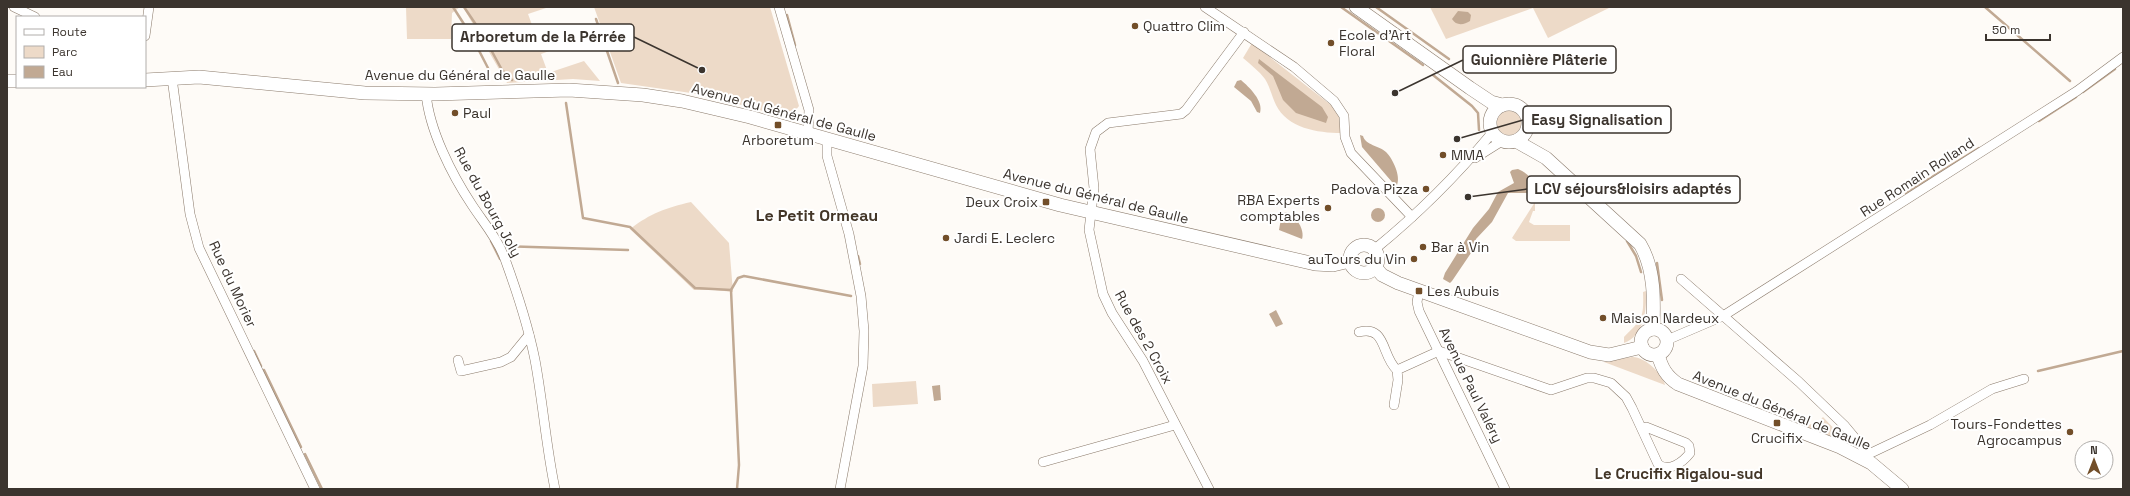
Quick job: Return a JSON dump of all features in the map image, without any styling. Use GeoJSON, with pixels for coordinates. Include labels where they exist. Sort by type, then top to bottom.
{"type":"FeatureCollection","features":[{"type":"Feature","properties":{"kind":"street"},"geometry":{"type":"LineString","coordinates":[[14,7],[33,16]]}},
{"type":"Feature","properties":{"kind":"street"},"geometry":{"type":"LineString","coordinates":[[146,29],[149,7]]}},
{"type":"Feature","properties":{"kind":"street"},"geometry":{"type":"LineString","coordinates":[[779,7],[809,110],[808,134]]}},
{"type":"Feature","properties":{"kind":"street"},"geometry":{"type":"LineString","coordinates":[[1205,7],[1294,67],[1334,101],[1344,116],[1345,138],[1351,153],[1412,217]]}},
{"type":"Feature","properties":{"kind":"street"},"geometry":{"type":"LineString","coordinates":[[1356,7],[1491,102],[1502,105],[1509,104],[1522,108],[1528,119],[1534,138],[1546,158]]}},
{"type":"Feature","properties":{"kind":"street","name":"Rue des 2 Croix"},"geometry":{"type":"LineString","coordinates":[[1209,489],[1143,361],[1112,313],[1103,294],[1090,230],[1090,213],[1094,188],[1090,149],[1096,132],[1108,123],[1181,114],[1186,110],[1244,32]]}},
{"type":"Feature","properties":{"kind":"street","name":"Rue Romain Rolland"},"geometry":{"type":"LineString","coordinates":[[1667,340],[1723,316],[2077,91],[2123,57]]}},
{"type":"Feature","properties":{"kind":"street","name":"Avenue du Général de Gaulle"},"geometry":{"type":"LineString","coordinates":[[146,70],[172,78]]}},
{"type":"Feature","properties":{"kind":"street","name":"Avenue du Général de Gaulle"},"geometry":{"type":"LineString","coordinates":[[146,80],[172,78],[226,79],[365,93],[426,94],[569,90],[644,96],[717,108],[1090,213],[1315,264],[1333,265],[1350,261]]}},
{"type":"Feature","properties":{"kind":"street","name":"Rue du Morier"},"geometry":{"type":"LineString","coordinates":[[172,78],[190,214],[197,243],[315,489]]}},
{"type":"Feature","properties":{"kind":"street"},"geometry":{"type":"LineString","coordinates":[[1470,88],[1491,116]]}},
{"type":"Feature","properties":{"kind":"street","name":"Rue du Bourg Joly"},"geometry":{"type":"LineString","coordinates":[[426,94],[430,119],[455,177],[491,232],[504,256],[525,316],[535,361],[547,451],[555,489]]}},
{"type":"Feature","properties":{"kind":"street"},"geometry":{"type":"LineString","coordinates":[[1497,137],[1490,122],[1491,116],[1502,105]]}},
{"type":"Feature","properties":{"kind":"street"},"geometry":{"type":"LineString","coordinates":[[1516,141],[1525,135],[1529,126]]}},
{"type":"Feature","properties":{"kind":"street"},"geometry":{"type":"LineString","coordinates":[[1467,163],[1497,137]]}},
{"type":"Feature","properties":{"kind":"street"},"geometry":{"type":"LineString","coordinates":[[1375,249],[1412,217],[1467,163],[1497,137]]}},
{"type":"Feature","properties":{"kind":"street"},"geometry":{"type":"LineString","coordinates":[[1497,137],[1516,141],[1546,158],[1640,244],[1646,257],[1652,284],[1653,329]]}},
{"type":"Feature","properties":{"kind":"street"},"geometry":{"type":"LineString","coordinates":[[827,139],[827,156],[850,234],[861,296],[864,331],[863,366],[840,489]]}},
{"type":"Feature","properties":{"kind":"street"},"geometry":{"type":"LineString","coordinates":[[1360,245],[1368,245],[1375,249],[1379,261],[1376,268],[1363,273],[1354,269],[1350,261],[1353,250],[1360,245]]}},
{"type":"Feature","properties":{"kind":"street"},"geometry":{"type":"LineString","coordinates":[[1376,268],[1382,275],[1419,291],[1598,354],[1621,353],[1642,347]]}},
{"type":"Feature","properties":{"kind":"street"},"geometry":{"type":"LineString","coordinates":[[1681,279],[1799,382],[1844,425],[1864,449],[1871,453],[1930,425],[1992,389],[2024,379]]}},
{"type":"Feature","properties":{"kind":"street","name":"Avenue Paul Valéry"},"geometry":{"type":"LineString","coordinates":[[1419,291],[1418,306],[1505,489]]}},
{"type":"Feature","properties":{"kind":"street"},"geometry":{"type":"LineString","coordinates":[[1653,329],[1660,331],[1667,340],[1666,348],[1658,355],[1650,355],[1642,347],[1643,335],[1653,329]]}},
{"type":"Feature","properties":{"kind":"street"},"geometry":{"type":"LineString","coordinates":[[1359,332],[1370,330],[1376,333],[1392,364],[1397,370],[1398,380],[1394,404]]}},
{"type":"Feature","properties":{"kind":"street"},"geometry":{"type":"LineString","coordinates":[[458,360],[461,371],[501,362],[511,357],[529,335]]}},
{"type":"Feature","properties":{"kind":"street"},"geometry":{"type":"LineString","coordinates":[[1397,370],[1439,351],[1551,390],[1587,378],[1594,378],[1612,383],[1626,397],[1658,464],[1662,467],[1671,468],[1690,453],[1689,446],[1686,443],[1646,427],[1642,428]]}},
{"type":"Feature","properties":{"kind":"street","name":"Avenue du Général de Gaulle"},"geometry":{"type":"LineString","coordinates":[[1658,355],[1667,375],[1678,384],[1840,447],[1871,463],[1902,489]]}},
{"type":"Feature","properties":{"kind":"street"},"geometry":{"type":"LineString","coordinates":[[1043,462],[1175,425]]}},
{"type":"Feature","properties":{"kind":"green space"},"geometry":{"type":"Polygon","coordinates":[[[406,7],[460,7],[452,13],[451,39],[407,39],[406,7]]]}},
{"type":"Feature","properties":{"kind":"green space"},"geometry":{"type":"Polygon","coordinates":[[[463,7],[549,7],[528,14],[535,33],[551,28],[558,48],[541,54],[548,73],[584,61],[600,81],[573,79],[507,83],[463,7]]]}},
{"type":"Feature","properties":{"kind":"green space"},"geometry":{"type":"Polygon","coordinates":[[[594,7],[770,7],[799,106],[789,118],[705,95],[621,83],[594,7]]]}},
{"type":"Feature","properties":{"kind":"green space"},"geometry":{"type":"Polygon","coordinates":[[[1430,7],[1611,7],[1548,38],[1533,8],[1446,39],[1430,7]]]}},
{"type":"Feature","properties":{"kind":"green space"},"geometry":{"type":"Polygon","coordinates":[[[1252,43],[1336,109],[1340,118],[1341,133],[1323,132],[1304,128],[1295,124],[1281,113],[1265,79],[1243,58],[1252,43]]]}},
{"type":"Feature","properties":{"kind":"green space"},"geometry":{"type":"Polygon","coordinates":[[[1509,111],[1514,112],[1520,118],[1520,128],[1514,134],[1509,135],[1504,134],[1498,128],[1497,123],[1498,118],[1504,112],[1509,111]]]}},
{"type":"Feature","properties":{"kind":"green space"},"geometry":{"type":"Polygon","coordinates":[[[691,202],[729,243],[733,292],[694,290],[630,229],[659,212],[674,206],[691,202]]]}},
{"type":"Feature","properties":{"kind":"green space"},"geometry":{"type":"Polygon","coordinates":[[[1535,202],[1535,211],[1533,211],[1529,222],[1534,225],[1570,225],[1570,241],[1516,241],[1512,238],[1535,202]]]}},
{"type":"Feature","properties":{"kind":"green space"},"geometry":{"type":"Polygon","coordinates":[[[1646,291],[1646,306],[1643,321],[1636,334],[1624,343],[1624,337],[1641,318],[1643,308],[1643,292],[1646,291]]]}},
{"type":"Feature","properties":{"kind":"green space"},"geometry":{"type":"Polygon","coordinates":[[[1632,357],[1642,359],[1652,366],[1661,376],[1665,385],[1604,362],[1632,357]]]}},
{"type":"Feature","properties":{"kind":"green space"},"geometry":{"type":"Polygon","coordinates":[[[916,381],[918,404],[873,407],[872,384],[916,381]]]}},
{"type":"Feature","properties":{"kind":"green space"},"geometry":{"type":"Polygon","coordinates":[[[1823,417],[1839,434],[1836,436],[1836,439],[1805,426],[1818,422],[1823,417]]]}},
{"type":"Feature","properties":{"kind":"water"},"geometry":{"type":"Polygon","coordinates":[[[1458,11],[1468,12],[1471,15],[1470,21],[1460,24],[1456,23],[1452,19],[1458,11]]]}},
{"type":"Feature","properties":{"kind":"water"},"geometry":{"type":"Polygon","coordinates":[[[1259,59],[1322,107],[1328,117],[1326,123],[1296,113],[1283,100],[1273,76],[1258,63],[1259,59]]]}},
{"type":"Feature","properties":{"kind":"water"},"geometry":{"type":"Polygon","coordinates":[[[1241,80],[1252,90],[1258,99],[1261,108],[1260,113],[1257,112],[1251,101],[1234,87],[1237,81],[1241,80]]]}},
{"type":"Feature","properties":{"kind":"water"},"geometry":{"type":"Polygon","coordinates":[[[1360,135],[1389,155],[1397,172],[1397,185],[1392,182],[1362,147],[1360,135]]]}},
{"type":"Feature","properties":{"kind":"water"},"geometry":{"type":"Polygon","coordinates":[[[1518,169],[1530,177],[1534,183],[1534,190],[1530,193],[1508,193],[1492,222],[1476,239],[1471,253],[1452,281],[1450,283],[1443,279],[1445,273],[1473,228],[1489,209],[1498,192],[1514,183],[1510,172],[1518,169]]]}},
{"type":"Feature","properties":{"kind":"water"},"geometry":{"type":"Polygon","coordinates":[[[1375,208],[1381,208],[1385,212],[1385,218],[1381,222],[1375,222],[1371,218],[1371,212],[1375,208]]]}},
{"type":"Feature","properties":{"kind":"water"},"geometry":{"type":"Polygon","coordinates":[[[1288,212],[1299,224],[1303,235],[1302,239],[1279,230],[1282,213],[1288,212]]]}},
{"type":"Feature","properties":{"kind":"water"},"geometry":{"type":"Polygon","coordinates":[[[1276,310],[1283,324],[1276,327],[1269,314],[1276,310]]]}},
{"type":"Feature","properties":{"kind":"water"},"geometry":{"type":"Polygon","coordinates":[[[940,385],[941,400],[934,401],[932,386],[940,385]]]}},
{"type":"Feature","properties":{"kind":"waterway"},"geometry":{"type":"LineString","coordinates":[[453,7],[471,35],[489,70]]}},
{"type":"Feature","properties":{"kind":"waterway"},"geometry":{"type":"LineString","coordinates":[[464,7],[483,35],[502,70],[512,80]]}},
{"type":"Feature","properties":{"kind":"waterway"},"geometry":{"type":"LineString","coordinates":[[1341,7],[1423,65]]}},
{"type":"Feature","properties":{"kind":"waterway"},"geometry":{"type":"LineString","coordinates":[[1376,7],[1449,59]]}},
{"type":"Feature","properties":{"kind":"waterway"},"geometry":{"type":"LineString","coordinates":[[1985,7],[2070,81]]}},
{"type":"Feature","properties":{"kind":"waterway"},"geometry":{"type":"LineString","coordinates":[[787,15],[795,45]]}},
{"type":"Feature","properties":{"kind":"waterway"},"geometry":{"type":"LineString","coordinates":[[596,19],[618,83]]}},
{"type":"Feature","properties":{"kind":"waterway"},"geometry":{"type":"LineString","coordinates":[[2083,92],[2115,69]]}},
{"type":"Feature","properties":{"kind":"waterway"},"geometry":{"type":"LineString","coordinates":[[1433,75],[1472,106],[1478,113],[1479,130]]}},
{"type":"Feature","properties":{"kind":"waterway"},"geometry":{"type":"LineString","coordinates":[[2039,121],[2076,97]]}},
{"type":"Feature","properties":{"kind":"waterway"},"geometry":{"type":"LineString","coordinates":[[566,103],[583,218],[630,227],[695,288],[731,290],[739,465],[737,489]]}},
{"type":"Feature","properties":{"kind":"waterway"},"geometry":{"type":"LineString","coordinates":[[1906,193],[1979,148]]}},
{"type":"Feature","properties":{"kind":"waterway"},"geometry":{"type":"LineString","coordinates":[[491,241],[500,259]]}},
{"type":"Feature","properties":{"kind":"waterway"},"geometry":{"type":"LineString","coordinates":[[1627,241],[1636,256],[1641,272]]}},
{"type":"Feature","properties":{"kind":"waterway"},"geometry":{"type":"LineString","coordinates":[[504,246],[628,250]]}},
{"type":"Feature","properties":{"kind":"waterway"},"geometry":{"type":"LineString","coordinates":[[858,256],[860,264]]}},
{"type":"Feature","properties":{"kind":"waterway"},"geometry":{"type":"LineString","coordinates":[[1657,263],[1662,300]]}},
{"type":"Feature","properties":{"kind":"waterway"},"geometry":{"type":"LineString","coordinates":[[731,290],[738,278],[744,276],[851,296]]}},
{"type":"Feature","properties":{"kind":"waterway"},"geometry":{"type":"LineString","coordinates":[[254,351],[261,366]]}},
{"type":"Feature","properties":{"kind":"waterway"},"geometry":{"type":"LineString","coordinates":[[2038,371],[2123,351]]}},
{"type":"Feature","properties":{"kind":"waterway"},"geometry":{"type":"LineString","coordinates":[[264,370],[301,447]]}},
{"type":"Feature","properties":{"kind":"waterway"},"geometry":{"type":"LineString","coordinates":[[305,454],[322,489]]}},
{"type":"Feature","properties":{"kind":"place","name":"Quattro Clim"},"geometry":{"type":"Point","coordinates":[1135,26]}},
{"type":"Feature","properties":{"kind":"place","name":"Ecole d'Art Floral"},"geometry":{"type":"Point","coordinates":[1331,43]}},
{"type":"Feature","properties":{"kind":"place","name":"Arboretum de la Pérrée"},"geometry":{"type":"Point","coordinates":[702,70]}},
{"type":"Feature","properties":{"kind":"place","name":"Guionnière Plâterie"},"geometry":{"type":"Point","coordinates":[1395,93]}},
{"type":"Feature","properties":{"kind":"place","name":"Paul"},"geometry":{"type":"Point","coordinates":[455,113]}},
{"type":"Feature","properties":{"kind":"place","name":"Arboretum"},"geometry":{"type":"Point","coordinates":[778,125]}},
{"type":"Feature","properties":{"kind":"place","name":"Easy Signalisation"},"geometry":{"type":"Point","coordinates":[1457,139]}},
{"type":"Feature","properties":{"kind":"place","name":"MMA"},"geometry":{"type":"Point","coordinates":[1443,155]}},
{"type":"Feature","properties":{"kind":"place","name":"Padova Pizza"},"geometry":{"type":"Point","coordinates":[1426,189]}},
{"type":"Feature","properties":{"kind":"place","name":"LCV séjours&loisirs adaptés"},"geometry":{"type":"Point","coordinates":[1468,197]}},
{"type":"Feature","properties":{"kind":"place","name":"Deux Croix"},"geometry":{"type":"Point","coordinates":[1046,202]}},
{"type":"Feature","properties":{"kind":"place","name":"RBA Experts comptables"},"geometry":{"type":"Point","coordinates":[1328,208]}},
{"type":"Feature","properties":{"kind":"place","name":"Jardi E. Leclerc"},"geometry":{"type":"Point","coordinates":[946,238]}},
{"type":"Feature","properties":{"kind":"place","name":"Bar à Vin"},"geometry":{"type":"Point","coordinates":[1423,247]}},
{"type":"Feature","properties":{"kind":"place","name":"auTours du Vin"},"geometry":{"type":"Point","coordinates":[1414,259]}},
{"type":"Feature","properties":{"kind":"place","name":"Les Aubuis"},"geometry":{"type":"Point","coordinates":[1419,291]}},
{"type":"Feature","properties":{"kind":"place","name":"Maison Nardeux"},"geometry":{"type":"Point","coordinates":[1603,318]}},
{"type":"Feature","properties":{"kind":"place","name":"Crucifix"},"geometry":{"type":"Point","coordinates":[1777,423]}},
{"type":"Feature","properties":{"kind":"place","name":"Tours-Fondettes Agrocampus"},"geometry":{"type":"Point","coordinates":[2070,432]}},
{"type":"Feature","properties":{"kind":"district","name":"Le Petit Ormeau"},"geometry":{"type":"Point","coordinates":[817,215]}},
{"type":"Feature","properties":{"kind":"district","name":"Le Crucifix Rigalou-sud"},"geometry":{"type":"Point","coordinates":[1679,473]}}]}
